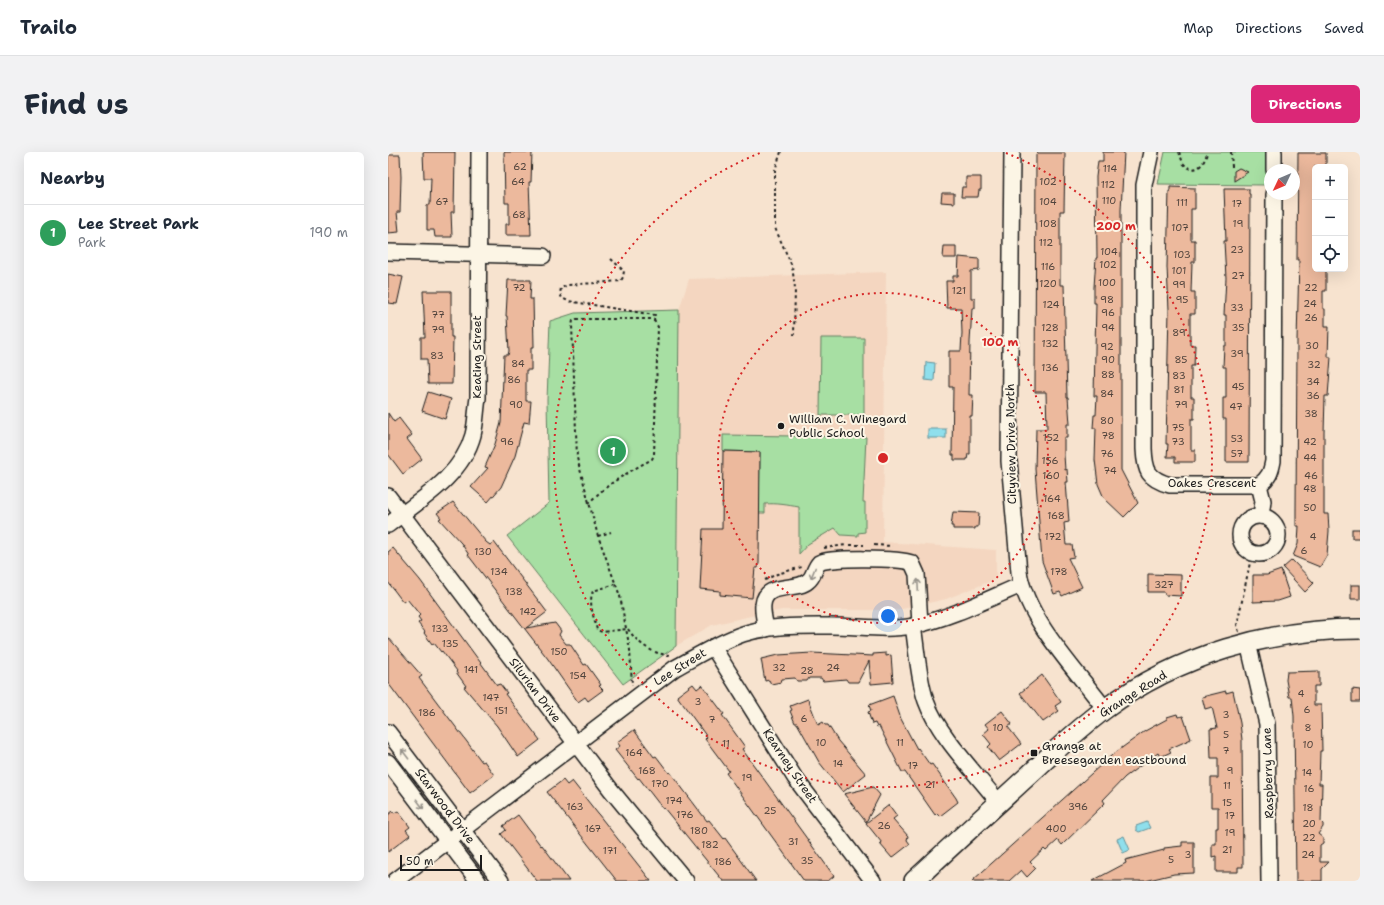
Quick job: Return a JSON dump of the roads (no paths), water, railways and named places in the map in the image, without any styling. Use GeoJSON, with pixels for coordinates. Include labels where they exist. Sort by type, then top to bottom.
{"type":"FeatureCollection","features":[{"type":"Feature","properties":{"kind":"main road","name":"Grange Road"},"geometry":{"type":"LineString","coordinates":[[914,881],[1068,740],[1105,709],[1143,685],[1210,653],[1297,632],[1360,629]]}},
{"type":"Feature","properties":{"kind":"street","name":"Keating Street"},"geometry":{"type":"LineString","coordinates":[[388,525],[448,478],[464,457],[473,434],[478,398],[477,287],[479,255],[479,152]]}},
{"type":"Feature","properties":{"kind":"street","name":"Cityview Drive North"},"geometry":{"type":"LineString","coordinates":[[1012,152],[1009,461],[1014,534],[1021,585],[1035,616],[1105,709]]}},
{"type":"Feature","properties":{"kind":"street","name":"Oakes Crescent"},"geometry":{"type":"LineString","coordinates":[[1152,152],[1144,185],[1145,464],[1150,474],[1158,482],[1170,485],[1259,484],[1267,479],[1271,471],[1273,461],[1274,200]]}},
{"type":"Feature","properties":{"kind":"street"},"geometry":{"type":"LineString","coordinates":[[1274,152],[1274,164]]}},
{"type":"Feature","properties":{"kind":"street"},"geometry":{"type":"LineString","coordinates":[[388,252],[543,256]]}},
{"type":"Feature","properties":{"kind":"street"},"geometry":{"type":"LineString","coordinates":[[1259,484],[1263,501],[1261,516]]}},
{"type":"Feature","properties":{"kind":"street","name":"Silurian Drive"},"geometry":{"type":"LineString","coordinates":[[388,496],[576,744],[686,881]]}},
{"type":"Feature","properties":{"kind":"street"},"geometry":{"type":"LineString","coordinates":[[1255,516],[1261,516],[1272,521],[1278,532],[1278,538],[1276,544],[1268,552],[1262,554],[1252,553],[1242,544],[1240,533],[1245,522],[1255,516]]}},
{"type":"Feature","properties":{"kind":"street"},"geometry":{"type":"LineString","coordinates":[[766,629],[763,604],[769,592],[777,588],[800,587],[811,578],[819,563],[830,560],[900,560],[912,563],[917,574],[916,625],[923,689],[931,712],[942,731],[998,803]]}},
{"type":"Feature","properties":{"kind":"street","name":"Lee Street"},"geometry":{"type":"LineString","coordinates":[[395,881],[675,668],[714,647],[744,634],[766,629],[830,626],[898,628],[916,625],[950,614],[1021,585]]}},
{"type":"Feature","properties":{"kind":"street","name":"Raspberry Lane"},"geometry":{"type":"LineString","coordinates":[[1245,644],[1267,724],[1269,881]]}},
{"type":"Feature","properties":{"kind":"street","name":"Kearney Street"},"geometry":{"type":"LineString","coordinates":[[714,647],[795,778],[873,881]]}},
{"type":"Feature","properties":{"kind":"street","name":"Starwood Drive"},"geometry":{"type":"LineString","coordinates":[[388,732],[501,881]]}},
{"type":"Feature","properties":{"kind":"street","name":"Starwood Drive"},"geometry":{"type":"LineString","coordinates":[[388,762],[478,881]]}},
{"type":"Feature","properties":{"kind":"water"},"geometry":{"type":"Polygon","coordinates":[[[926,362],[935,363],[934,381],[925,380],[926,362]]]}},
{"type":"Feature","properties":{"kind":"water"},"geometry":{"type":"Polygon","coordinates":[[[928,429],[946,429],[946,438],[928,438],[928,429]]]}},
{"type":"Feature","properties":{"kind":"water"},"geometry":{"type":"Polygon","coordinates":[[[1147,822],[1150,828],[1139,832],[1136,830],[1136,826],[1147,822]]]}},
{"type":"Feature","properties":{"kind":"water"},"geometry":{"type":"Polygon","coordinates":[[[1124,836],[1130,850],[1123,853],[1117,839],[1124,836]]]}},
{"type":"Feature","properties":{"kind":"place","name":"William C. Winegard Public School"},"geometry":{"type":"Point","coordinates":[781,426]}},
{"type":"Feature","properties":{"kind":"place","name":"Lee Street Park"},"geometry":{"type":"Point","coordinates":[613,451]}},
{"type":"Feature","properties":{"kind":"place","name":"Grange at Breesegarden eastbound"},"geometry":{"type":"Point","coordinates":[1034,753]}}]}
